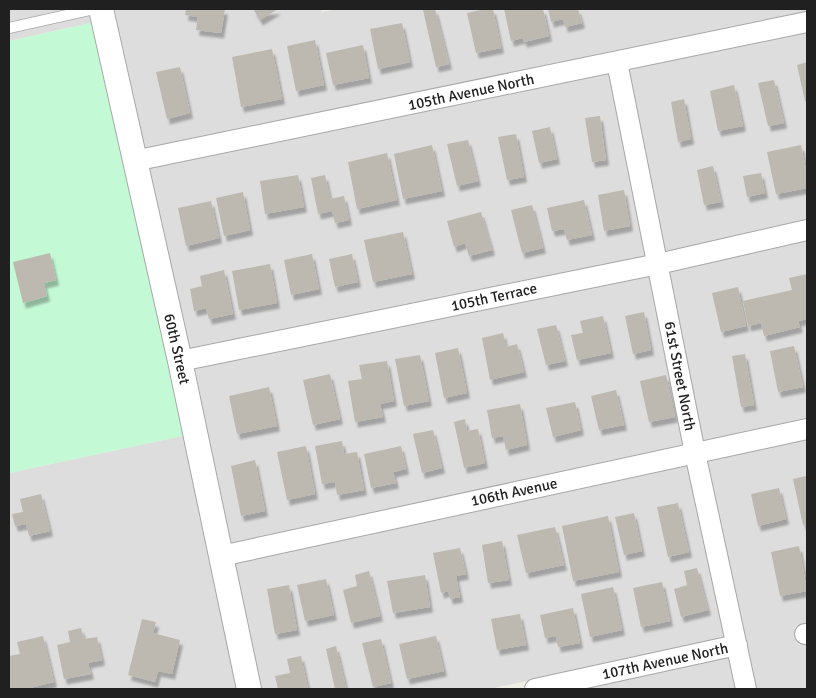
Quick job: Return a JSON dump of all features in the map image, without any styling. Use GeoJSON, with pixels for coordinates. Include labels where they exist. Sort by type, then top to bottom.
{"type":"FeatureCollection","features":[{"type":"Feature","properties":{"kind":"street","name":"60th Street"},"geometry":{"type":"LineString","coordinates":[[101,9],[180,361],[249,689]]}},
{"type":"Feature","properties":{"kind":"street","name":"105th Avenue North"},"geometry":{"type":"LineString","coordinates":[[134,161],[807,22]]}},
{"type":"Feature","properties":{"kind":"street","name":"61st Street North"},"geometry":{"type":"LineString","coordinates":[[617,62],[695,452],[746,689]]}},
{"type":"Feature","properties":{"kind":"street","name":"105th Terrace"},"geometry":{"type":"LineString","coordinates":[[180,361],[658,264],[807,230]]}},
{"type":"Feature","properties":{"kind":"street","name":"106th Avenue"},"geometry":{"type":"LineString","coordinates":[[221,556],[807,429]]}},
{"type":"Feature","properties":{"kind":"street","name":"107th Avenue North"},"geometry":{"type":"LineString","coordinates":[[535,689],[737,645]]}},
{"type":"Feature","properties":{"kind":"lane"},"geometry":{"type":"LineString","coordinates":[[9,28],[94,9]]}},
{"type":"Feature","properties":{"kind":"shaded area"},"geometry":{"type":"Polygon","coordinates":[[[9,9],[92,9],[95,22],[9,41],[9,9]]]}},
{"type":"Feature","properties":{"kind":"shaded area"},"geometry":{"type":"Polygon","coordinates":[[[110,9],[322,9],[321,12],[338,9],[807,9],[807,12],[140,150],[110,9]]]}},
{"type":"Feature","properties":{"kind":"shaded area"},"geometry":{"type":"Polygon","coordinates":[[[807,32],[807,220],[665,252],[628,69],[807,32]]]}},
{"type":"Feature","properties":{"kind":"shaded area"},"geometry":{"type":"Polygon","coordinates":[[[611,73],[648,256],[186,350],[145,169],[611,73]]]}},
{"type":"Feature","properties":{"kind":"shaded area"},"geometry":{"type":"Polygon","coordinates":[[[807,240],[807,419],[702,441],[668,271],[807,240]]]}},
{"type":"Feature","properties":{"kind":"shaded area"},"geometry":{"type":"Polygon","coordinates":[[[652,275],[685,445],[228,545],[190,369],[652,275]]]}},
{"type":"Feature","properties":{"kind":"shaded area"},"geometry":{"type":"Polygon","coordinates":[[[187,435],[240,689],[9,689],[9,473],[187,435]]]}},
{"type":"Feature","properties":{"kind":"shaded area"},"geometry":{"type":"Polygon","coordinates":[[[807,439],[807,624],[795,627],[799,645],[807,644],[807,689],[755,689],[706,460],[807,439]]]}},
{"type":"Feature","properties":{"kind":"shaded area"},"geometry":{"type":"Polygon","coordinates":[[[689,464],[726,637],[490,689],[258,689],[232,564],[689,464]]]}},
{"type":"Feature","properties":{"kind":"shaded area"},"geometry":{"type":"Polygon","coordinates":[[[730,656],[738,689],[581,689],[730,656]]]}},
{"type":"Feature","properties":{"kind":"green space"},"geometry":{"type":"Polygon","coordinates":[[[95,22],[187,435],[9,473],[9,41],[95,22]]]}},
{"type":"Feature","properties":{"kind":"building"},"geometry":{"type":"Polygon","coordinates":[[[186,9],[225,9],[221,33],[196,30],[198,17],[185,15],[186,9]]]}},
{"type":"Feature","properties":{"kind":"building"},"geometry":{"type":"Polygon","coordinates":[[[253,9],[278,9],[260,20],[253,9]]]}},
{"type":"Feature","properties":{"kind":"building"},"geometry":{"type":"Polygon","coordinates":[[[435,9],[449,64],[436,67],[423,10],[435,9]]]}},
{"type":"Feature","properties":{"kind":"building"},"geometry":{"type":"Polygon","coordinates":[[[493,9],[501,48],[476,53],[467,13],[493,9]]]}},
{"type":"Feature","properties":{"kind":"building"},"geometry":{"type":"Polygon","coordinates":[[[504,9],[543,9],[549,36],[524,42],[523,38],[511,41],[504,9]]]}},
{"type":"Feature","properties":{"kind":"building"},"geometry":{"type":"Polygon","coordinates":[[[548,9],[578,9],[582,23],[565,27],[563,19],[551,22],[548,9]]]}},
{"type":"Feature","properties":{"kind":"building"},"geometry":{"type":"Polygon","coordinates":[[[402,23],[410,62],[378,69],[370,29],[402,23]]]}},
{"type":"Feature","properties":{"kind":"building"},"geometry":{"type":"Polygon","coordinates":[[[315,40],[324,85],[296,91],[287,46],[315,40]]]}},
{"type":"Feature","properties":{"kind":"building"},"geometry":{"type":"Polygon","coordinates":[[[363,45],[369,78],[333,85],[326,53],[363,45]]]}},
{"type":"Feature","properties":{"kind":"building"},"geometry":{"type":"Polygon","coordinates":[[[272,49],[282,99],[241,107],[232,57],[272,49]]]}},
{"type":"Feature","properties":{"kind":"building"},"geometry":{"type":"Polygon","coordinates":[[[807,62],[807,100],[805,101],[797,65],[807,62]]]}},
{"type":"Feature","properties":{"kind":"building"},"geometry":{"type":"Polygon","coordinates":[[[180,67],[190,113],[167,119],[156,72],[180,67]]]}},
{"type":"Feature","properties":{"kind":"building"},"geometry":{"type":"Polygon","coordinates":[[[774,80],[784,123],[768,126],[758,83],[774,80]]]}},
{"type":"Feature","properties":{"kind":"building"},"geometry":{"type":"Polygon","coordinates":[[[734,85],[743,126],[718,131],[710,91],[734,85]]]}},
{"type":"Feature","properties":{"kind":"building"},"geometry":{"type":"Polygon","coordinates":[[[684,99],[691,139],[678,142],[671,102],[684,99]]]}},
{"type":"Feature","properties":{"kind":"building"},"geometry":{"type":"Polygon","coordinates":[[[600,116],[606,160],[592,162],[585,118],[600,116]]]}},
{"type":"Feature","properties":{"kind":"building"},"geometry":{"type":"Polygon","coordinates":[[[550,127],[557,159],[539,163],[532,131],[550,127]]]}},
{"type":"Feature","properties":{"kind":"building"},"geometry":{"type":"Polygon","coordinates":[[[516,134],[524,177],[507,180],[498,137],[516,134]]]}},
{"type":"Feature","properties":{"kind":"building"},"geometry":{"type":"Polygon","coordinates":[[[468,140],[478,181],[457,186],[447,144],[468,140]]]}},
{"type":"Feature","properties":{"kind":"building"},"geometry":{"type":"Polygon","coordinates":[[[432,145],[442,191],[403,199],[394,154],[432,145]]]}},
{"type":"Feature","properties":{"kind":"building"},"geometry":{"type":"Polygon","coordinates":[[[801,145],[807,175],[807,188],[776,194],[767,152],[801,145]]]}},
{"type":"Feature","properties":{"kind":"building"},"geometry":{"type":"Polygon","coordinates":[[[387,153],[397,200],[357,209],[348,162],[387,153]]]}},
{"type":"Feature","properties":{"kind":"building"},"geometry":{"type":"Polygon","coordinates":[[[713,166],[721,202],[704,205],[697,170],[713,166]]]}},
{"type":"Feature","properties":{"kind":"building"},"geometry":{"type":"Polygon","coordinates":[[[761,173],[765,193],[747,197],[743,176],[761,173]]]}},
{"type":"Feature","properties":{"kind":"building"},"geometry":{"type":"Polygon","coordinates":[[[298,175],[304,207],[265,214],[260,181],[298,175]]]}},
{"type":"Feature","properties":{"kind":"building"},"geometry":{"type":"Polygon","coordinates":[[[325,175],[330,199],[344,196],[349,220],[335,223],[332,211],[318,214],[311,178],[325,175]]]}},
{"type":"Feature","properties":{"kind":"building"},"geometry":{"type":"Polygon","coordinates":[[[624,190],[630,226],[604,231],[598,195],[624,190]]]}},
{"type":"Feature","properties":{"kind":"building"},"geometry":{"type":"Polygon","coordinates":[[[243,192],[250,230],[224,236],[216,198],[243,192]]]}},
{"type":"Feature","properties":{"kind":"building"},"geometry":{"type":"Polygon","coordinates":[[[584,200],[592,235],[567,240],[564,229],[552,231],[547,208],[584,200]]]}},
{"type":"Feature","properties":{"kind":"building"},"geometry":{"type":"Polygon","coordinates":[[[211,201],[219,238],[186,246],[178,208],[211,201]]]}},
{"type":"Feature","properties":{"kind":"building"},"geometry":{"type":"Polygon","coordinates":[[[532,205],[543,248],[522,253],[511,210],[532,205]]]}},
{"type":"Feature","properties":{"kind":"building"},"geometry":{"type":"Polygon","coordinates":[[[481,212],[492,250],[469,256],[465,243],[454,247],[447,221],[481,212]]]}},
{"type":"Feature","properties":{"kind":"building"},"geometry":{"type":"Polygon","coordinates":[[[403,232],[412,274],[373,282],[364,240],[403,232]]]}},
{"type":"Feature","properties":{"kind":"building"},"geometry":{"type":"Polygon","coordinates":[[[50,253],[56,280],[44,283],[47,296],[23,303],[13,262],[50,253]]]}},
{"type":"Feature","properties":{"kind":"building"},"geometry":{"type":"Polygon","coordinates":[[[312,254],[319,289],[291,295],[284,260],[312,254]]]}},
{"type":"Feature","properties":{"kind":"building"},"geometry":{"type":"Polygon","coordinates":[[[352,254],[358,282],[335,287],[329,259],[352,254]]]}},
{"type":"Feature","properties":{"kind":"building"},"geometry":{"type":"Polygon","coordinates":[[[270,264],[277,303],[239,310],[232,271],[270,264]]]}},
{"type":"Feature","properties":{"kind":"building"},"geometry":{"type":"Polygon","coordinates":[[[224,270],[233,314],[209,319],[206,308],[194,311],[190,289],[202,286],[200,276],[224,270]]]}},
{"type":"Feature","properties":{"kind":"building"},"geometry":{"type":"Polygon","coordinates":[[[807,274],[807,319],[798,321],[800,327],[764,336],[761,323],[748,326],[743,301],[792,290],[789,278],[807,274]]]}},
{"type":"Feature","properties":{"kind":"building"},"geometry":{"type":"Polygon","coordinates":[[[738,287],[746,326],[721,332],[712,293],[738,287]]]}},
{"type":"Feature","properties":{"kind":"building"},"geometry":{"type":"Polygon","coordinates":[[[644,312],[651,350],[633,354],[625,316],[644,312]]]}},
{"type":"Feature","properties":{"kind":"building"},"geometry":{"type":"Polygon","coordinates":[[[603,316],[611,353],[577,360],[571,335],[583,333],[580,321],[603,316]]]}},
{"type":"Feature","properties":{"kind":"building"},"geometry":{"type":"Polygon","coordinates":[[[556,325],[565,361],[546,365],[537,329],[556,325]]]}},
{"type":"Feature","properties":{"kind":"building"},"geometry":{"type":"Polygon","coordinates":[[[503,333],[506,347],[517,344],[524,372],[490,380],[482,338],[503,333]]]}},
{"type":"Feature","properties":{"kind":"building"},"geometry":{"type":"Polygon","coordinates":[[[794,346],[803,387],[778,392],[770,351],[794,346]]]}},
{"type":"Feature","properties":{"kind":"building"},"geometry":{"type":"Polygon","coordinates":[[[458,348],[467,393],[444,398],[435,353],[458,348]]]}},
{"type":"Feature","properties":{"kind":"building"},"geometry":{"type":"Polygon","coordinates":[[[745,354],[754,405],[741,407],[732,356],[745,354]]]}},
{"type":"Feature","properties":{"kind":"building"},"geometry":{"type":"Polygon","coordinates":[[[420,355],[429,401],[404,406],[395,359],[420,355]]]}},
{"type":"Feature","properties":{"kind":"building"},"geometry":{"type":"Polygon","coordinates":[[[387,361],[394,401],[380,404],[383,417],[355,422],[348,381],[362,379],[359,365],[387,361]]]}},
{"type":"Feature","properties":{"kind":"building"},"geometry":{"type":"Polygon","coordinates":[[[330,374],[340,419],[313,425],[303,380],[330,374]]]}},
{"type":"Feature","properties":{"kind":"building"},"geometry":{"type":"Polygon","coordinates":[[[666,375],[675,417],[649,422],[640,381],[666,375]]]}},
{"type":"Feature","properties":{"kind":"building"},"geometry":{"type":"Polygon","coordinates":[[[269,387],[277,426],[237,434],[229,396],[269,387]]]}},
{"type":"Feature","properties":{"kind":"building"},"geometry":{"type":"Polygon","coordinates":[[[616,390],[624,425],[599,430],[591,396],[616,390]]]}},
{"type":"Feature","properties":{"kind":"building"},"geometry":{"type":"Polygon","coordinates":[[[575,402],[581,430],[553,437],[546,408],[575,402]]]}},
{"type":"Feature","properties":{"kind":"building"},"geometry":{"type":"Polygon","coordinates":[[[520,404],[527,445],[506,450],[503,436],[492,438],[487,410],[520,404]]]}},
{"type":"Feature","properties":{"kind":"building"},"geometry":{"type":"Polygon","coordinates":[[[465,419],[467,431],[478,429],[485,463],[464,468],[454,422],[465,419]]]}},
{"type":"Feature","properties":{"kind":"building"},"geometry":{"type":"Polygon","coordinates":[[[433,430],[442,468],[422,473],[413,434],[433,430]]]}},
{"type":"Feature","properties":{"kind":"building"},"geometry":{"type":"Polygon","coordinates":[[[342,441],[344,454],[357,452],[364,490],[337,495],[335,482],[322,484],[315,446],[342,441]]]}},
{"type":"Feature","properties":{"kind":"building"},"geometry":{"type":"Polygon","coordinates":[[[306,446],[315,494],[287,500],[277,452],[306,446]]]}},
{"type":"Feature","properties":{"kind":"building"},"geometry":{"type":"Polygon","coordinates":[[[401,446],[406,469],[393,472],[396,483],[371,488],[364,454],[401,446]]]}},
{"type":"Feature","properties":{"kind":"building"},"geometry":{"type":"Polygon","coordinates":[[[255,460],[265,511],[241,516],[231,466],[255,460]]]}},
{"type":"Feature","properties":{"kind":"building"},"geometry":{"type":"Polygon","coordinates":[[[806,476],[807,524],[803,525],[793,479],[806,476]]]}},
{"type":"Feature","properties":{"kind":"building"},"geometry":{"type":"Polygon","coordinates":[[[779,488],[786,519],[758,526],[751,494],[779,488]]]}},
{"type":"Feature","properties":{"kind":"building"},"geometry":{"type":"Polygon","coordinates":[[[41,494],[50,531],[29,536],[26,524],[15,526],[12,514],[23,512],[20,499],[41,494]]]}},
{"type":"Feature","properties":{"kind":"building"},"geometry":{"type":"Polygon","coordinates":[[[678,503],[689,552],[668,557],[657,507],[678,503]]]}},
{"type":"Feature","properties":{"kind":"building"},"geometry":{"type":"Polygon","coordinates":[[[634,513],[642,551],[624,555],[615,517],[634,513]]]}},
{"type":"Feature","properties":{"kind":"building"},"geometry":{"type":"Polygon","coordinates":[[[608,516],[619,572],[573,581],[562,526],[608,516]]]}},
{"type":"Feature","properties":{"kind":"building"},"geometry":{"type":"Polygon","coordinates":[[[555,527],[564,565],[526,573],[517,535],[555,527]]]}},
{"type":"Feature","properties":{"kind":"building"},"geometry":{"type":"Polygon","coordinates":[[[502,541],[509,580],[488,583],[482,545],[502,541]]]}},
{"type":"Feature","properties":{"kind":"building"},"geometry":{"type":"Polygon","coordinates":[[[799,546],[807,591],[780,596],[771,552],[799,546]]]}},
{"type":"Feature","properties":{"kind":"building"},"geometry":{"type":"Polygon","coordinates":[[[460,548],[466,574],[456,576],[460,597],[450,599],[448,591],[441,593],[433,553],[460,548]]]}},
{"type":"Feature","properties":{"kind":"building"},"geometry":{"type":"Polygon","coordinates":[[[697,568],[708,610],[681,617],[674,589],[687,585],[684,571],[697,568]]]}},
{"type":"Feature","properties":{"kind":"building"},"geometry":{"type":"Polygon","coordinates":[[[369,571],[380,616],[351,623],[343,590],[357,586],[355,575],[369,571]]]}},
{"type":"Feature","properties":{"kind":"building"},"geometry":{"type":"Polygon","coordinates":[[[425,575],[430,607],[393,613],[387,581],[425,575]]]}},
{"type":"Feature","properties":{"kind":"building"},"geometry":{"type":"Polygon","coordinates":[[[326,579],[334,615],[305,621],[297,585],[326,579]]]}},
{"type":"Feature","properties":{"kind":"building"},"geometry":{"type":"Polygon","coordinates":[[[662,582],[670,621],[641,627],[633,588],[662,582]]]}},
{"type":"Feature","properties":{"kind":"building"},"geometry":{"type":"Polygon","coordinates":[[[289,585],[297,630],[275,634],[267,589],[289,585]]]}},
{"type":"Feature","properties":{"kind":"building"},"geometry":{"type":"Polygon","coordinates":[[[613,587],[622,630],[590,637],[581,594],[613,587]]]}},
{"type":"Feature","properties":{"kind":"building"},"geometry":{"type":"Polygon","coordinates":[[[573,608],[580,643],[558,647],[556,636],[545,638],[540,615],[573,608]]]}},
{"type":"Feature","properties":{"kind":"building"},"geometry":{"type":"Polygon","coordinates":[[[520,614],[526,645],[497,650],[491,619],[520,614]]]}},
{"type":"Feature","properties":{"kind":"building"},"geometry":{"type":"Polygon","coordinates":[[[142,619],[156,622],[153,633],[180,640],[172,674],[158,671],[155,682],[128,675],[142,619]]]}},
{"type":"Feature","properties":{"kind":"building"},"geometry":{"type":"Polygon","coordinates":[[[81,628],[84,639],[97,637],[102,660],[88,663],[91,674],[64,679],[57,645],[70,642],[68,631],[81,628]]]}},
{"type":"Feature","properties":{"kind":"building"},"geometry":{"type":"Polygon","coordinates":[[[43,636],[54,682],[25,689],[9,689],[9,656],[20,654],[17,642],[43,636]]]}},
{"type":"Feature","properties":{"kind":"building"},"geometry":{"type":"Polygon","coordinates":[[[436,636],[444,671],[407,679],[399,644],[436,636]]]}},
{"type":"Feature","properties":{"kind":"building"},"geometry":{"type":"Polygon","coordinates":[[[381,639],[391,683],[373,687],[362,643],[381,639]]]}},
{"type":"Feature","properties":{"kind":"building"},"geometry":{"type":"Polygon","coordinates":[[[336,646],[346,688],[342,689],[335,689],[326,649],[336,646]]]}},
{"type":"Feature","properties":{"kind":"building"},"geometry":{"type":"Polygon","coordinates":[[[301,656],[308,689],[278,689],[275,676],[290,673],[287,659],[301,656]]]}}]}
